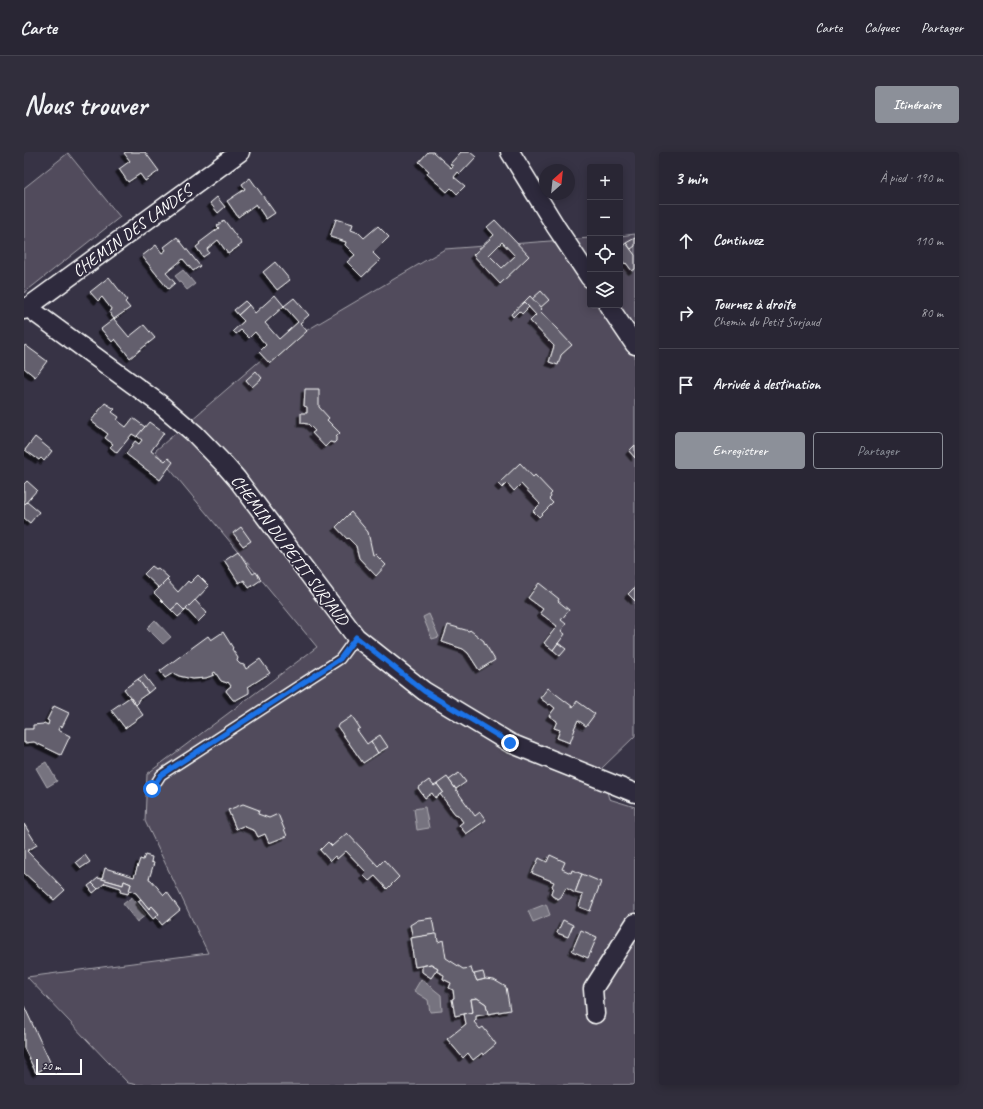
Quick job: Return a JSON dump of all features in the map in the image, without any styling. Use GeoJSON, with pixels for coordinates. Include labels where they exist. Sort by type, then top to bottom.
{"type":"FeatureCollection","features":[{"type":"Feature","properties":{"kind":"street","name":"CHEMIN DES LANDES"},"geometry":{"type":"LineString","coordinates":[[26,308],[240,152]]}},
{"type":"Feature","properties":{"kind":"street"},"geometry":{"type":"LineString","coordinates":[[510,152],[556,227],[587,274]]}},
{"type":"Feature","properties":{"kind":"street","name":"CHEMIN DU PETIT SURJAUD"},"geometry":{"type":"LineString","coordinates":[[26,308],[34,312],[160,404],[195,434],[224,464],[236,479],[356,637],[424,691],[510,743],[635,793]]}},
{"type":"Feature","properties":{"kind":"street"},"geometry":{"type":"LineString","coordinates":[[610,308],[635,345]]}},
{"type":"Feature","properties":{"kind":"street"},"geometry":{"type":"LineString","coordinates":[[595,1014],[593,989],[635,923]]}},
{"type":"Feature","properties":{"kind":"lane"},"geometry":{"type":"LineString","coordinates":[[152,789],[161,775],[340,659],[356,637]]}},
{"type":"Feature","properties":{"kind":"shaded area"},"geometry":{"type":"Polygon","coordinates":[[[68,153],[120,217],[24,293],[24,188],[68,153]]]}},
{"type":"Feature","properties":{"kind":"shaded area"},"geometry":{"type":"Polygon","coordinates":[[[635,234],[635,736],[601,769],[609,799],[635,807],[635,1085],[138,1085],[128,1083],[27,977],[208,953],[145,821],[147,774],[317,647],[155,451],[270,352],[445,249],[587,238],[587,308],[623,308],[623,236],[635,234]]]}},
{"type":"Feature","properties":{"kind":"shaded area"},"geometry":{"type":"Polygon","coordinates":[[[183,270],[195,284],[187,290],[175,276],[183,270]]]}},
{"type":"Feature","properties":{"kind":"shaded area"},"geometry":{"type":"Polygon","coordinates":[[[429,614],[439,637],[432,639],[423,617],[429,614]]]}},
{"type":"Feature","properties":{"kind":"shaded area"},"geometry":{"type":"Polygon","coordinates":[[[155,620],[171,637],[163,644],[147,628],[155,620]]]}},
{"type":"Feature","properties":{"kind":"shaded area"},"geometry":{"type":"Polygon","coordinates":[[[46,762],[57,781],[47,787],[36,768],[46,762]]]}},
{"type":"Feature","properties":{"kind":"shaded area"},"geometry":{"type":"Polygon","coordinates":[[[425,807],[429,828],[417,830],[414,809],[425,807]]]}},
{"type":"Feature","properties":{"kind":"shaded area"},"geometry":{"type":"Polygon","coordinates":[[[132,897],[146,915],[137,922],[123,904],[132,897]]]}},
{"type":"Feature","properties":{"kind":"shaded area"},"geometry":{"type":"Polygon","coordinates":[[[546,904],[550,915],[533,922],[528,911],[546,904]]]}},
{"type":"Feature","properties":{"kind":"shaded area"},"geometry":{"type":"Polygon","coordinates":[[[421,979],[441,995],[442,1011],[430,1012],[428,1000],[414,991],[421,979]]]}},
{"type":"Feature","properties":{"kind":"building"},"geometry":{"type":"Polygon","coordinates":[[[145,152],[159,171],[145,181],[140,174],[128,182],[119,169],[130,161],[124,153],[145,152]]]}},
{"type":"Feature","properties":{"kind":"building"},"geometry":{"type":"Polygon","coordinates":[[[428,152],[433,152],[451,168],[453,166],[450,164],[461,152],[470,152],[476,157],[460,174],[458,172],[454,177],[465,186],[457,194],[451,188],[447,192],[427,174],[429,171],[419,162],[428,152]]]}},
{"type":"Feature","properties":{"kind":"building"},"geometry":{"type":"Polygon","coordinates":[[[250,178],[275,213],[266,219],[256,204],[238,217],[227,201],[245,189],[242,184],[250,178]]]}},
{"type":"Feature","properties":{"kind":"building"},"geometry":{"type":"Polygon","coordinates":[[[217,197],[225,207],[218,213],[210,203],[217,197]]]}},
{"type":"Feature","properties":{"kind":"building"},"geometry":{"type":"Polygon","coordinates":[[[336,219],[353,224],[351,230],[359,233],[364,238],[378,226],[389,237],[373,253],[380,260],[362,277],[347,262],[355,255],[345,245],[346,242],[330,237],[336,219]]]}},
{"type":"Feature","properties":{"kind":"building"},"geometry":{"type":"Polygon","coordinates":[[[224,220],[242,244],[228,254],[218,240],[207,249],[209,253],[203,257],[196,247],[219,228],[217,226],[224,220]]]}},
{"type":"Feature","properties":{"kind":"building"},"geometry":{"type":"Polygon","coordinates":[[[495,220],[529,256],[500,284],[473,255],[494,235],[487,227],[495,220]],[[502,242],[489,255],[502,268],[515,256],[502,242]]]}},
{"type":"Feature","properties":{"kind":"building"},"geometry":{"type":"Polygon","coordinates":[[[177,237],[200,266],[193,271],[183,259],[166,273],[175,283],[168,289],[142,256],[156,245],[162,253],[166,250],[164,247],[177,237]]]}},
{"type":"Feature","properties":{"kind":"building"},"geometry":{"type":"Polygon","coordinates":[[[635,238],[635,246],[631,249],[626,243],[635,238]]]}},
{"type":"Feature","properties":{"kind":"building"},"geometry":{"type":"Polygon","coordinates":[[[626,243],[635,255],[635,269],[632,271],[623,262],[623,246],[626,243]]]}},
{"type":"Feature","properties":{"kind":"building"},"geometry":{"type":"Polygon","coordinates":[[[275,262],[290,280],[277,290],[263,272],[275,262]]]}},
{"type":"Feature","properties":{"kind":"building"},"geometry":{"type":"Polygon","coordinates":[[[109,277],[127,300],[125,302],[130,308],[114,319],[109,312],[112,310],[102,297],[98,301],[90,292],[109,277]]]}},
{"type":"Feature","properties":{"kind":"building"},"geometry":{"type":"Polygon","coordinates":[[[541,291],[549,300],[540,308],[532,299],[541,291]]]}},
{"type":"Feature","properties":{"kind":"building"},"geometry":{"type":"Polygon","coordinates":[[[275,295],[284,306],[294,298],[309,315],[300,323],[307,331],[270,364],[259,352],[266,345],[255,332],[249,338],[241,330],[236,334],[233,331],[244,321],[238,315],[249,305],[255,313],[275,295]],[[284,306],[265,323],[279,339],[298,322],[284,306]]]}},
{"type":"Feature","properties":{"kind":"building"},"geometry":{"type":"Polygon","coordinates":[[[530,296],[542,309],[540,311],[572,345],[561,355],[558,365],[549,362],[554,346],[530,321],[536,315],[524,302],[530,296]]]}},
{"type":"Feature","properties":{"kind":"building"},"geometry":{"type":"Polygon","coordinates":[[[245,301],[249,305],[238,315],[234,310],[245,301]]]}},
{"type":"Feature","properties":{"kind":"building"},"geometry":{"type":"Polygon","coordinates":[[[524,302],[529,307],[522,314],[519,311],[513,317],[511,314],[524,302]]]}},
{"type":"Feature","properties":{"kind":"building"},"geometry":{"type":"Polygon","coordinates":[[[114,319],[129,337],[144,325],[155,338],[130,358],[115,339],[112,342],[101,329],[114,319]]]}},
{"type":"Feature","properties":{"kind":"building"},"geometry":{"type":"Polygon","coordinates":[[[25,345],[47,361],[35,377],[24,368],[25,345]]]}},
{"type":"Feature","properties":{"kind":"building"},"geometry":{"type":"Polygon","coordinates":[[[256,371],[262,378],[252,387],[246,380],[256,371]]]}},
{"type":"Feature","properties":{"kind":"building"},"geometry":{"type":"Polygon","coordinates":[[[305,389],[319,389],[319,407],[329,418],[327,420],[340,433],[336,437],[336,441],[334,443],[330,442],[325,447],[312,433],[315,431],[308,424],[301,423],[301,413],[307,413],[307,407],[304,406],[305,389]]]}},
{"type":"Feature","properties":{"kind":"building"},"geometry":{"type":"Polygon","coordinates":[[[105,403],[115,409],[112,412],[119,417],[117,420],[126,427],[133,418],[145,427],[137,437],[132,434],[117,453],[110,447],[113,444],[105,438],[108,434],[91,421],[105,403]]]}},
{"type":"Feature","properties":{"kind":"building"},"geometry":{"type":"Polygon","coordinates":[[[149,422],[164,433],[151,451],[165,461],[168,458],[173,462],[160,480],[126,454],[135,441],[139,444],[142,440],[137,436],[149,422]]]}},
{"type":"Feature","properties":{"kind":"building"},"geometry":{"type":"Polygon","coordinates":[[[35,437],[52,451],[44,461],[41,458],[39,460],[25,450],[35,437]]]}},
{"type":"Feature","properties":{"kind":"building"},"geometry":{"type":"Polygon","coordinates":[[[635,445],[635,458],[629,451],[635,445]]]}},
{"type":"Feature","properties":{"kind":"building"},"geometry":{"type":"Polygon","coordinates":[[[520,463],[533,477],[535,475],[552,493],[549,499],[553,503],[539,517],[533,511],[540,504],[521,484],[514,491],[507,483],[502,488],[498,484],[520,463]]]}},
{"type":"Feature","properties":{"kind":"building"},"geometry":{"type":"Polygon","coordinates":[[[27,481],[37,490],[24,505],[24,484],[27,481]]]}},
{"type":"Feature","properties":{"kind":"building"},"geometry":{"type":"Polygon","coordinates":[[[27,502],[39,512],[30,523],[24,518],[24,505],[27,502]]]}},
{"type":"Feature","properties":{"kind":"building"},"geometry":{"type":"Polygon","coordinates":[[[351,512],[368,532],[373,555],[375,554],[386,565],[376,576],[359,558],[356,546],[336,527],[351,512]]]}},
{"type":"Feature","properties":{"kind":"building"},"geometry":{"type":"Polygon","coordinates":[[[241,527],[251,541],[243,546],[233,533],[241,527]]]}},
{"type":"Feature","properties":{"kind":"building"},"geometry":{"type":"Polygon","coordinates":[[[238,551],[253,574],[256,572],[261,580],[249,588],[244,580],[239,583],[224,560],[238,551]]]}},
{"type":"Feature","properties":{"kind":"building"},"geometry":{"type":"Polygon","coordinates":[[[152,566],[156,569],[158,568],[169,578],[159,588],[144,574],[152,566]]]}},
{"type":"Feature","properties":{"kind":"building"},"geometry":{"type":"Polygon","coordinates":[[[198,575],[209,586],[185,611],[178,604],[171,610],[154,593],[167,580],[178,592],[188,581],[190,583],[198,575]]]}},
{"type":"Feature","properties":{"kind":"building"},"geometry":{"type":"Polygon","coordinates":[[[539,583],[559,599],[558,601],[569,610],[561,620],[566,624],[561,631],[565,634],[553,650],[544,643],[557,626],[540,613],[543,609],[528,598],[539,583]]]}},
{"type":"Feature","properties":{"kind":"building"},"geometry":{"type":"Polygon","coordinates":[[[635,587],[635,601],[628,594],[635,587]]]}},
{"type":"Feature","properties":{"kind":"building"},"geometry":{"type":"Polygon","coordinates":[[[195,600],[207,613],[198,622],[186,609],[195,600]]]}},
{"type":"Feature","properties":{"kind":"building"},"geometry":{"type":"Polygon","coordinates":[[[178,604],[185,611],[178,617],[171,610],[178,604]]]}},
{"type":"Feature","properties":{"kind":"building"},"geometry":{"type":"Polygon","coordinates":[[[448,625],[470,630],[484,641],[495,660],[479,670],[468,653],[463,649],[442,642],[448,625]]]}},
{"type":"Feature","properties":{"kind":"building"},"geometry":{"type":"Polygon","coordinates":[[[223,632],[233,648],[232,649],[238,658],[237,661],[240,664],[244,665],[246,669],[260,659],[270,673],[248,687],[249,693],[236,700],[233,700],[226,691],[231,686],[228,682],[221,681],[215,672],[213,673],[214,675],[206,678],[192,679],[173,673],[165,678],[160,671],[208,636],[211,640],[223,632]]]}},
{"type":"Feature","properties":{"kind":"building"},"geometry":{"type":"Polygon","coordinates":[[[558,643],[566,649],[560,656],[553,650],[558,643]]]}},
{"type":"Feature","properties":{"kind":"building"},"geometry":{"type":"Polygon","coordinates":[[[144,675],[154,688],[148,693],[138,679],[144,675]]]}},
{"type":"Feature","properties":{"kind":"building"},"geometry":{"type":"Polygon","coordinates":[[[138,679],[148,693],[138,700],[139,702],[136,705],[124,689],[138,679]]]}},
{"type":"Feature","properties":{"kind":"building"},"geometry":{"type":"Polygon","coordinates":[[[548,688],[573,707],[577,701],[595,714],[586,726],[578,720],[570,743],[557,738],[560,730],[554,728],[557,721],[549,716],[555,708],[540,698],[548,688]]]}},
{"type":"Feature","properties":{"kind":"building"},"geometry":{"type":"Polygon","coordinates":[[[130,697],[143,715],[125,728],[111,710],[130,697]]]}},
{"type":"Feature","properties":{"kind":"building"},"geometry":{"type":"Polygon","coordinates":[[[54,706],[69,713],[62,727],[60,726],[58,730],[70,736],[61,755],[34,742],[24,743],[24,729],[33,729],[33,725],[44,723],[48,725],[49,721],[47,720],[54,706]]]}},
{"type":"Feature","properties":{"kind":"building"},"geometry":{"type":"Polygon","coordinates":[[[352,716],[360,728],[357,730],[367,744],[371,741],[378,753],[363,763],[337,726],[352,716]]]}},
{"type":"Feature","properties":{"kind":"building"},"geometry":{"type":"Polygon","coordinates":[[[380,735],[388,747],[378,753],[371,741],[380,735]]]}},
{"type":"Feature","properties":{"kind":"building"},"geometry":{"type":"Polygon","coordinates":[[[459,773],[466,782],[456,789],[449,780],[459,773]]]}},
{"type":"Feature","properties":{"kind":"building"},"geometry":{"type":"Polygon","coordinates":[[[447,777],[475,816],[480,812],[486,820],[466,834],[459,825],[463,822],[440,794],[443,792],[437,784],[447,777]]]}},
{"type":"Feature","properties":{"kind":"building"},"geometry":{"type":"Polygon","coordinates":[[[429,780],[434,786],[437,784],[443,792],[435,798],[432,793],[425,798],[418,788],[429,780]]]}},
{"type":"Feature","properties":{"kind":"building"},"geometry":{"type":"Polygon","coordinates":[[[243,804],[259,810],[258,814],[269,818],[278,814],[287,836],[269,843],[265,834],[258,837],[255,831],[243,826],[236,829],[228,810],[243,804]]]}},
{"type":"Feature","properties":{"kind":"building"},"geometry":{"type":"Polygon","coordinates":[[[24,824],[37,845],[27,851],[65,890],[54,900],[24,873],[24,824]]]}},
{"type":"Feature","properties":{"kind":"building"},"geometry":{"type":"Polygon","coordinates":[[[347,833],[378,866],[384,860],[399,877],[387,889],[375,876],[369,881],[363,875],[366,872],[346,851],[337,859],[335,856],[330,861],[320,850],[328,842],[332,846],[347,833]]]}},
{"type":"Feature","properties":{"kind":"building"},"geometry":{"type":"Polygon","coordinates":[[[85,855],[90,862],[81,868],[76,862],[85,855]]]}},
{"type":"Feature","properties":{"kind":"building"},"geometry":{"type":"Polygon","coordinates":[[[145,855],[152,857],[151,862],[154,863],[149,879],[164,895],[167,892],[180,910],[162,925],[156,917],[159,914],[152,906],[149,909],[136,893],[129,890],[131,884],[124,881],[123,885],[102,879],[105,868],[134,877],[140,859],[143,860],[145,855]]]}},
{"type":"Feature","properties":{"kind":"building"},"geometry":{"type":"Polygon","coordinates":[[[550,855],[565,862],[562,869],[571,873],[572,870],[582,874],[575,893],[566,888],[561,897],[558,899],[552,896],[551,893],[554,882],[532,873],[539,858],[547,862],[550,855]]]}},
{"type":"Feature","properties":{"kind":"building"},"geometry":{"type":"Polygon","coordinates":[[[582,874],[601,882],[590,911],[579,907],[583,895],[575,893],[582,874]]]}},
{"type":"Feature","properties":{"kind":"building"},"geometry":{"type":"Polygon","coordinates":[[[98,878],[123,885],[124,881],[131,884],[128,894],[120,892],[121,888],[105,883],[98,889],[92,883],[98,878]]]}},
{"type":"Feature","properties":{"kind":"building"},"geometry":{"type":"Polygon","coordinates":[[[92,883],[98,889],[93,893],[88,886],[92,883]]]}},
{"type":"Feature","properties":{"kind":"building"},"geometry":{"type":"Polygon","coordinates":[[[141,899],[149,909],[152,906],[159,914],[153,919],[138,901],[141,899]]]}},
{"type":"Feature","properties":{"kind":"building"},"geometry":{"type":"Polygon","coordinates":[[[432,918],[435,934],[413,938],[410,925],[418,920],[432,918]]]}},
{"type":"Feature","properties":{"kind":"building"},"geometry":{"type":"Polygon","coordinates":[[[563,920],[573,925],[568,937],[557,933],[563,920]]]}},
{"type":"Feature","properties":{"kind":"building"},"geometry":{"type":"Polygon","coordinates":[[[581,930],[597,937],[588,958],[572,951],[581,930]]]}},
{"type":"Feature","properties":{"kind":"building"},"geometry":{"type":"Polygon","coordinates":[[[437,934],[438,942],[443,940],[446,958],[463,969],[471,968],[477,981],[485,979],[494,980],[506,987],[510,1010],[488,1014],[486,1004],[477,998],[471,999],[473,1012],[455,1016],[452,999],[454,998],[453,990],[449,988],[451,983],[443,979],[444,975],[436,971],[438,968],[431,964],[415,967],[410,938],[437,934]]]}},
{"type":"Feature","properties":{"kind":"building"},"geometry":{"type":"Polygon","coordinates":[[[431,964],[438,968],[431,978],[422,972],[422,966],[431,964]]]}},
{"type":"Feature","properties":{"kind":"building"},"geometry":{"type":"Polygon","coordinates":[[[483,972],[485,979],[477,981],[474,974],[483,972]]]}},
{"type":"Feature","properties":{"kind":"building"},"geometry":{"type":"Polygon","coordinates":[[[477,998],[486,1004],[488,1014],[476,1016],[476,1020],[474,1022],[480,1029],[483,1027],[496,1044],[483,1055],[482,1053],[473,1060],[468,1053],[463,1058],[447,1039],[466,1024],[464,1014],[473,1012],[471,999],[477,998]]]}},
{"type":"Feature","properties":{"kind":"building"},"geometry":{"type":"Polygon","coordinates":[[[24,1006],[51,1064],[36,1073],[24,1048],[24,1006]]]}},
{"type":"Feature","properties":{"kind":"route"},"geometry":{"type":"LineString","coordinates":[[152,789],[161,775],[340,659],[356,637],[424,691],[510,743]]}}]}
